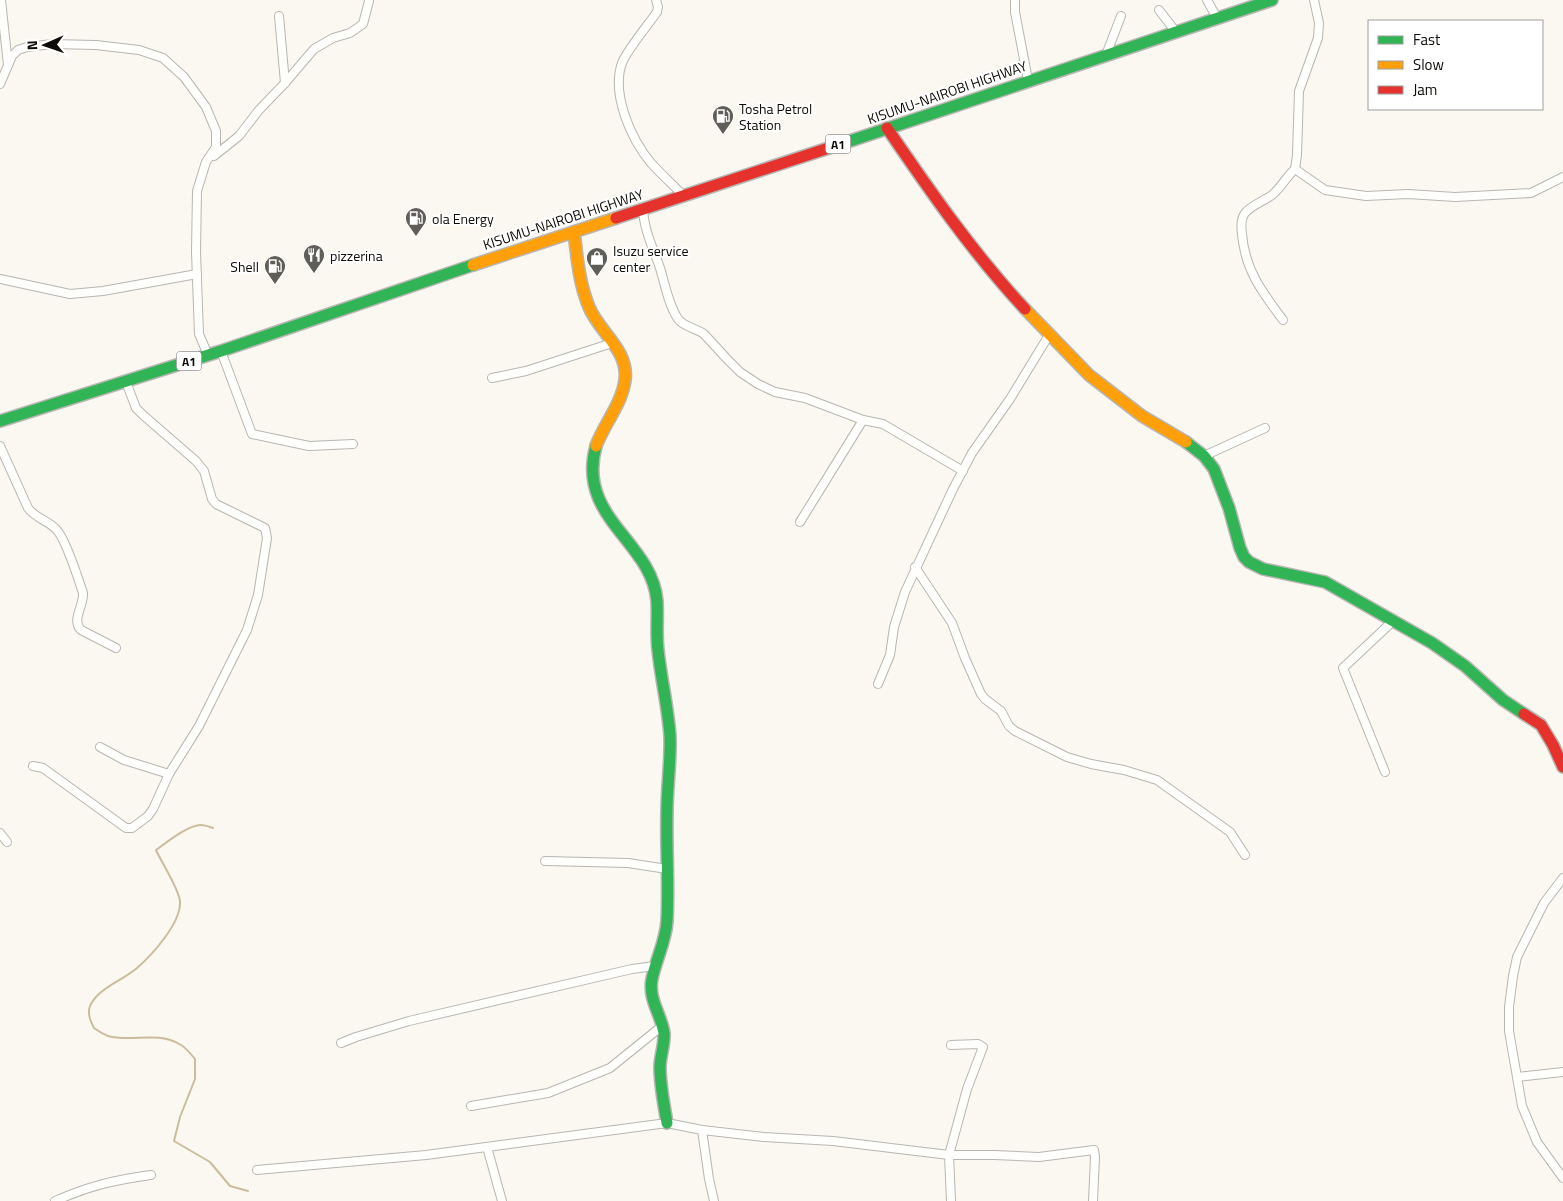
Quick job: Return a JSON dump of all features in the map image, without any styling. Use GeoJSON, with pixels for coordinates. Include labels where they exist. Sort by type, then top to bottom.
{"type":"FeatureCollection","features":[{"type":"Feature","properties":{"kind":"main road","name":"KISUMU-NAIROBI HIGHWAY"},"geometry":{"type":"LineString","coordinates":[[377,299],[405,288],[1272,0]]}},
{"type":"Feature","properties":{"kind":"main road"},"geometry":{"type":"LineString","coordinates":[[887,128],[930,193],[998,280],[1050,335],[1096,380],[1142,416],[1204,456],[1214,470],[1229,508],[1240,548],[1244,557],[1249,562],[1263,568],[1325,582],[1432,643],[1450,655],[1503,700],[1541,725],[1563,766]]}},
{"type":"Feature","properties":{"kind":"main road"},"geometry":{"type":"LineString","coordinates":[[574,232],[586,298],[594,318],[621,354],[626,370],[619,398],[600,434],[594,452],[592,470],[595,490],[616,528],[647,567],[654,584],[658,650],[670,735],[667,792],[667,922],[664,940],[652,978],[651,995],[664,1034],[660,1066],[661,1087],[667,1123]]}},
{"type":"Feature","properties":{"kind":"main road","name":"A1"},"geometry":{"type":"LineString","coordinates":[[0,421],[126,382],[377,299]]}},
{"type":"Feature","properties":{"kind":"street"},"geometry":{"type":"LineString","coordinates":[[1,0],[8,65]]}},
{"type":"Feature","properties":{"kind":"street"},"geometry":{"type":"LineString","coordinates":[[206,162],[239,136],[314,49],[333,38],[350,33],[363,24],[369,0]]}},
{"type":"Feature","properties":{"kind":"street"},"geometry":{"type":"LineString","coordinates":[[656,0],[657,12],[622,61],[618,87],[622,106],[634,136],[650,161],[684,196]]}},
{"type":"Feature","properties":{"kind":"street"},"geometry":{"type":"LineString","coordinates":[[1015,0],[1015,12],[1028,80]]}},
{"type":"Feature","properties":{"kind":"street"},"geometry":{"type":"LineString","coordinates":[[1207,0],[1217,18]]}},
{"type":"Feature","properties":{"kind":"street"},"geometry":{"type":"LineString","coordinates":[[1283,320],[1260,290],[1249,268],[1243,244],[1241,224],[1245,212],[1273,194],[1288,174],[1295,169],[1299,91],[1318,38],[1319,24],[1314,0]]}},
{"type":"Feature","properties":{"kind":"street"},"geometry":{"type":"LineString","coordinates":[[1159,10],[1176,32]]}},
{"type":"Feature","properties":{"kind":"street"},"geometry":{"type":"LineString","coordinates":[[279,16],[285,83]]}},
{"type":"Feature","properties":{"kind":"street"},"geometry":{"type":"LineString","coordinates":[[1106,55],[1121,16]]}},
{"type":"Feature","properties":{"kind":"street"},"geometry":{"type":"LineString","coordinates":[[0,84],[12,56],[18,50],[52,44],[105,46],[140,50],[163,58],[184,77],[206,107],[216,131],[216,147],[206,162],[196,190],[199,334],[208,355]]}},
{"type":"Feature","properties":{"kind":"street"},"geometry":{"type":"LineString","coordinates":[[1295,169],[1325,190],[1366,196],[1408,194],[1456,197],[1530,193],[1563,177]]}},
{"type":"Feature","properties":{"kind":"street"},"geometry":{"type":"LineString","coordinates":[[643,209],[645,228],[671,305],[678,318],[684,324],[704,334],[734,366],[758,384],[775,392],[805,398],[863,420],[883,424],[963,471]]}},
{"type":"Feature","properties":{"kind":"street"},"geometry":{"type":"LineString","coordinates":[[0,279],[70,294],[103,291],[197,274]]}},
{"type":"Feature","properties":{"kind":"street"},"geometry":{"type":"LineString","coordinates":[[878,684],[890,655],[904,592],[915,567],[972,453],[1010,399],[1050,335]]}},
{"type":"Feature","properties":{"kind":"street"},"geometry":{"type":"LineString","coordinates":[[492,378],[526,371],[612,343]]}},
{"type":"Feature","properties":{"kind":"street"},"geometry":{"type":"LineString","coordinates":[[221,350],[252,434],[309,446],[353,444]]}},
{"type":"Feature","properties":{"kind":"street"},"geometry":{"type":"LineString","coordinates":[[33,766],[43,768],[122,825],[129,828],[137,825],[153,809],[169,774],[199,726],[247,630],[258,596],[267,532],[262,526],[216,504],[212,499],[204,470],[136,408],[126,382]]}},
{"type":"Feature","properties":{"kind":"street"},"geometry":{"type":"LineString","coordinates":[[800,522],[863,420]]}},
{"type":"Feature","properties":{"kind":"street"},"geometry":{"type":"LineString","coordinates":[[1204,456],[1265,428]]}},
{"type":"Feature","properties":{"kind":"street"},"geometry":{"type":"LineString","coordinates":[[0,449],[28,508],[33,514],[55,528],[63,541],[83,593],[83,602],[76,620],[78,626],[81,630],[116,648]]}},
{"type":"Feature","properties":{"kind":"street"},"geometry":{"type":"LineString","coordinates":[[915,567],[952,623],[981,694],[1001,712],[1009,726],[1015,731],[1067,757],[1124,770],[1157,780],[1230,832],[1245,855]]}},
{"type":"Feature","properties":{"kind":"street"},"geometry":{"type":"LineString","coordinates":[[1385,772],[1343,668],[1393,621]]}},
{"type":"Feature","properties":{"kind":"street"},"geometry":{"type":"LineString","coordinates":[[100,747],[124,760],[169,774]]}},
{"type":"Feature","properties":{"kind":"street"},"geometry":{"type":"LineString","coordinates":[[0,833],[7,842]]}},
{"type":"Feature","properties":{"kind":"street"},"geometry":{"type":"LineString","coordinates":[[545,861],[628,863],[666,868]]}},
{"type":"Feature","properties":{"kind":"street"},"geometry":{"type":"LineString","coordinates":[[1563,878],[1544,903],[1517,956],[1509,1007],[1509,1031],[1522,1106],[1537,1142],[1563,1178]]}},
{"type":"Feature","properties":{"kind":"street"},"geometry":{"type":"LineString","coordinates":[[341,1043],[409,1021],[632,969],[655,966]]}},
{"type":"Feature","properties":{"kind":"street"},"geometry":{"type":"LineString","coordinates":[[471,1106],[548,1093],[610,1068],[662,1026]]}},
{"type":"Feature","properties":{"kind":"street"},"geometry":{"type":"LineString","coordinates":[[951,1045],[978,1044],[983,1046],[967,1089],[949,1155],[951,1201]]}},
{"type":"Feature","properties":{"kind":"street"},"geometry":{"type":"LineString","coordinates":[[1517,1077],[1563,1072]]}},
{"type":"Feature","properties":{"kind":"street"},"geometry":{"type":"LineString","coordinates":[[257,1170],[426,1155],[667,1123],[702,1130],[764,1137],[833,1141],[949,1155],[1038,1157],[1094,1150],[1093,1201]]}},
{"type":"Feature","properties":{"kind":"street"},"geometry":{"type":"LineString","coordinates":[[702,1130],[708,1179],[714,1201]]}},
{"type":"Feature","properties":{"kind":"street"},"geometry":{"type":"LineString","coordinates":[[487,1147],[502,1201]]}},
{"type":"Feature","properties":{"kind":"street"},"geometry":{"type":"LineString","coordinates":[[55,1201],[82,1189],[119,1179],[150,1175]]}},
{"type":"Feature","properties":{"kind":"waterway"},"geometry":{"type":"LineString","coordinates":[[213,828],[201,825],[190,828],[156,850],[174,883],[179,897],[179,910],[176,919],[171,929],[143,962],[131,973],[99,994],[90,1006],[89,1015],[94,1028],[108,1036],[117,1038],[163,1038],[181,1045],[190,1053],[195,1059],[195,1079],[180,1117],[174,1141],[210,1162],[230,1186],[248,1191]]}},
{"type":"Feature","properties":{"kind":"traffic: fast"},"geometry":{"type":"LineString","coordinates":[[841,144],[1272,0]]}},
{"type":"Feature","properties":{"kind":"traffic: fast"},"geometry":{"type":"LineString","coordinates":[[0,421],[221,351],[473,265]]}},
{"type":"Feature","properties":{"kind":"traffic: fast"},"geometry":{"type":"LineString","coordinates":[[1186,442],[1204,456],[1214,469],[1229,508],[1240,548],[1244,557],[1249,562],[1263,569],[1325,582],[1432,643],[1465,666],[1503,700],[1524,714]]}},
{"type":"Feature","properties":{"kind":"traffic: fast"},"geometry":{"type":"LineString","coordinates":[[596,446],[593,471],[596,492],[605,511],[643,562],[652,580],[657,601],[657,644],[670,736],[667,811],[668,893],[665,936],[651,986],[653,1000],[664,1033],[660,1074],[667,1123]]}},
{"type":"Feature","properties":{"kind":"traffic: slow"},"geometry":{"type":"LineString","coordinates":[[473,265],[616,218]]}},
{"type":"Feature","properties":{"kind":"traffic: slow"},"geometry":{"type":"LineString","coordinates":[[574,232],[579,270],[589,307],[618,350],[625,369],[625,380],[617,406],[596,446]]}},
{"type":"Feature","properties":{"kind":"traffic: slow"},"geometry":{"type":"LineString","coordinates":[[1025,309],[1089,375],[1142,416],[1186,442]]}},
{"type":"Feature","properties":{"kind":"traffic: jam"},"geometry":{"type":"LineString","coordinates":[[887,128],[970,244],[1025,309]]}},
{"type":"Feature","properties":{"kind":"traffic: jam"},"geometry":{"type":"LineString","coordinates":[[616,218],[841,144]]}},
{"type":"Feature","properties":{"kind":"traffic: jam"},"geometry":{"type":"LineString","coordinates":[[1524,714],[1541,725],[1563,767]]}},
{"type":"Feature","properties":{"kind":"place","name":"Tosha Petrol Station"},"geometry":{"type":"Point","coordinates":[723,135]}},
{"type":"Feature","properties":{"kind":"place","name":"ola Energy"},"geometry":{"type":"Point","coordinates":[416,237]}},
{"type":"Feature","properties":{"kind":"place","name":"pizzerina"},"geometry":{"type":"Point","coordinates":[314,274]}},
{"type":"Feature","properties":{"kind":"place","name":"Isuzu service center"},"geometry":{"type":"Point","coordinates":[597,277]}},
{"type":"Feature","properties":{"kind":"place","name":"Shell"},"geometry":{"type":"Point","coordinates":[275,285]}}]}
